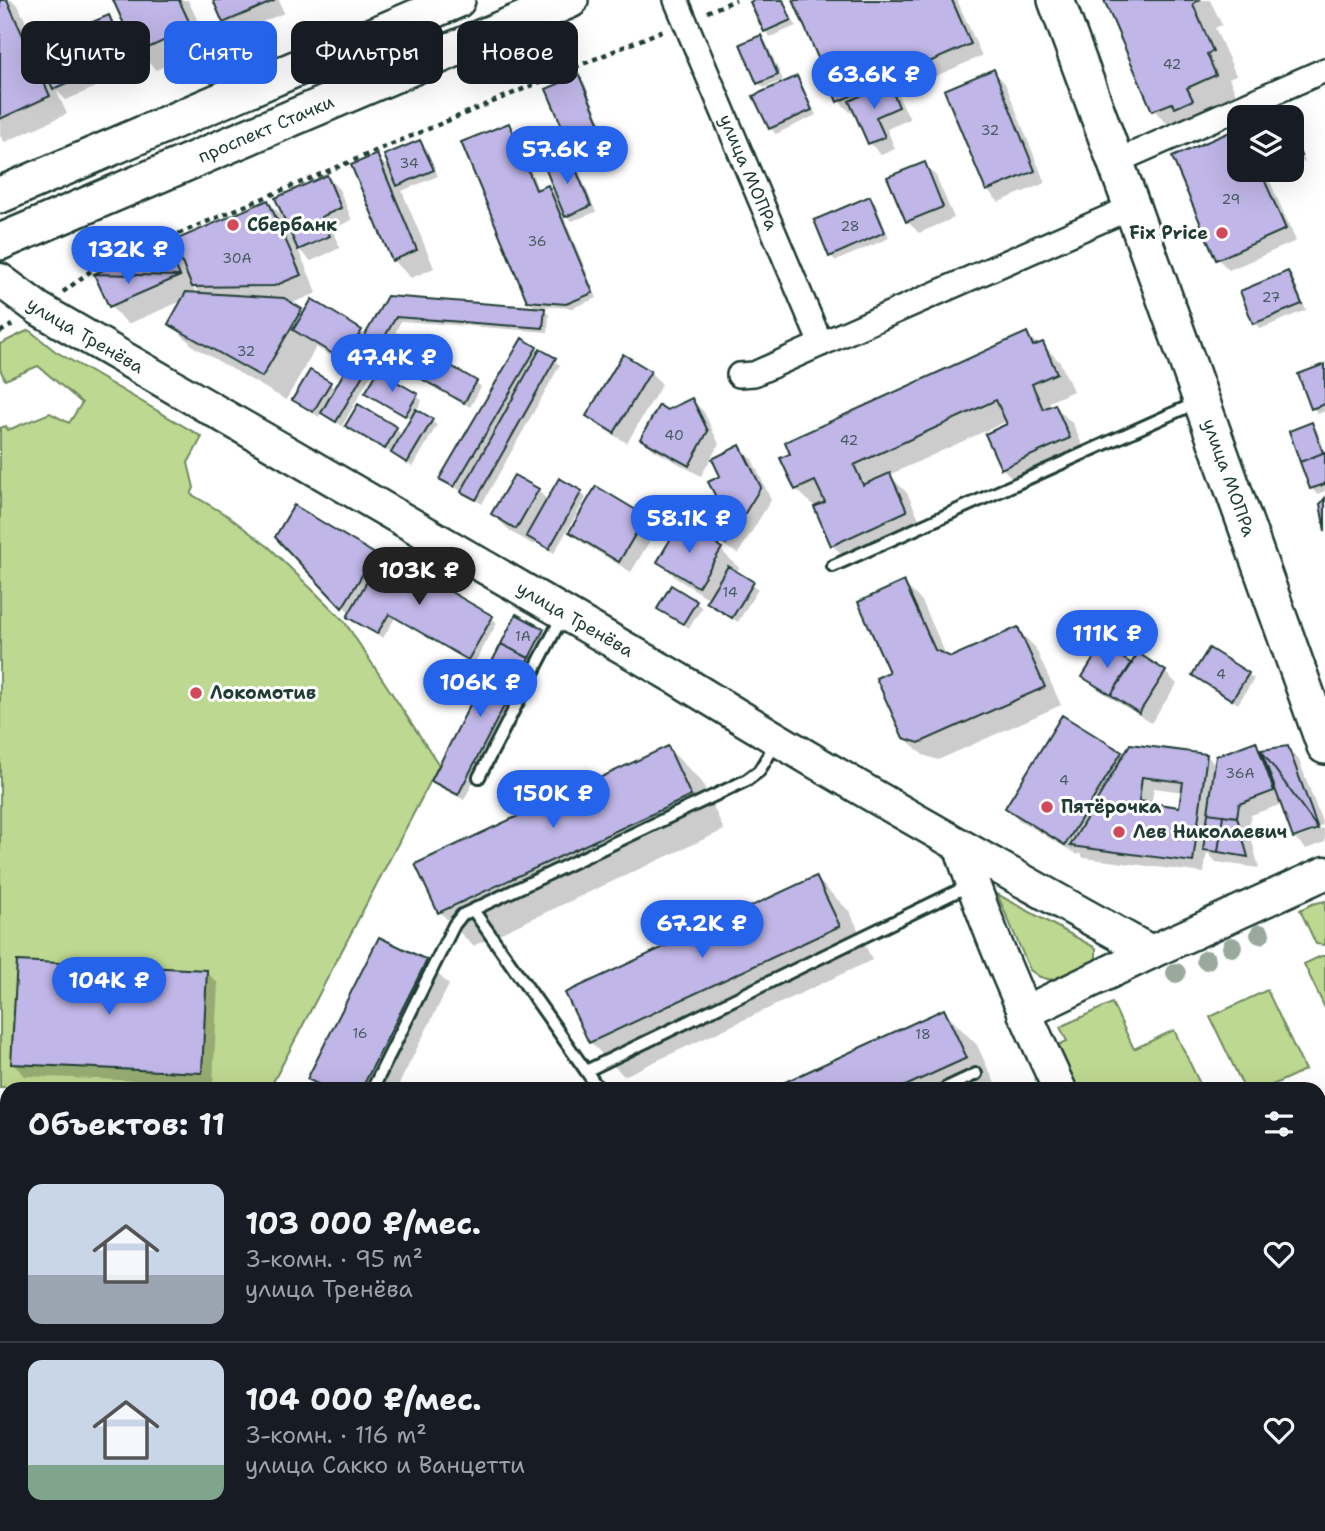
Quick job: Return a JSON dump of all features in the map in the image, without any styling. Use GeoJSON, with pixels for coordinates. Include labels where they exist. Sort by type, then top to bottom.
{"type":"FeatureCollection","features":[{"type":"Feature","properties":{"kind":"main road"},"geometry":{"type":"LineString","coordinates":[[0,195],[457,0]]}},
{"type":"Feature","properties":{"kind":"main road","name":"проспект Стачки"},"geometry":{"type":"LineString","coordinates":[[0,242],[570,0]]}},
{"type":"Feature","properties":{"kind":"main road","name":"улица МОПРа"},"geometry":{"type":"LineString","coordinates":[[1056,0],[1325,746]]}},
{"type":"Feature","properties":{"kind":"street","name":"улица МОПРа"},"geometry":{"type":"LineString","coordinates":[[680,10],[821,344]]}},
{"type":"Feature","properties":{"kind":"street"},"geometry":{"type":"LineString","coordinates":[[1115,162],[1325,70]]}},
{"type":"Feature","properties":{"kind":"street"},"geometry":{"type":"LineString","coordinates":[[739,375],[754,374],[1132,207]]}},
{"type":"Feature","properties":{"kind":"street","name":"улица Тренёва"},"geometry":{"type":"LineString","coordinates":[[0,280],[39,309],[678,678],[778,741],[961,848],[1151,952]]}},
{"type":"Feature","properties":{"kind":"street"},"geometry":{"type":"LineString","coordinates":[[961,848],[1053,1082]]}},
{"type":"Feature","properties":{"kind":"street"},"geometry":{"type":"LineString","coordinates":[[1024,1013],[1325,873]]}},
{"type":"Feature","properties":{"kind":"lane"},"geometry":{"type":"LineString","coordinates":[[832,566],[1201,401]]}},
{"type":"Feature","properties":{"kind":"lane"},"geometry":{"type":"LineString","coordinates":[[479,777],[564,613]]}},
{"type":"Feature","properties":{"kind":"lane"},"geometry":{"type":"LineString","coordinates":[[376,1082],[454,925],[462,915],[747,780],[759,771],[778,741]]}},
{"type":"Feature","properties":{"kind":"lane"},"geometry":{"type":"LineString","coordinates":[[586,1071],[973,884]]}},
{"type":"Feature","properties":{"kind":"lane"},"geometry":{"type":"LineString","coordinates":[[473,910],[594,1082]]}},
{"type":"Feature","properties":{"kind":"lane"},"geometry":{"type":"LineString","coordinates":[[958,1082],[975,1074]]}},
{"type":"Feature","properties":{"kind":"path"},"geometry":{"type":"LineString","coordinates":[[0,332],[39,309],[92,270],[680,10],[736,0]]}},
{"type":"Feature","properties":{"kind":"green space","name":"Локомотив"},"geometry":{"type":"Polygon","coordinates":[[[29,330],[55,351],[202,437],[188,463],[194,488],[191,494],[228,516],[270,548],[344,621],[439,765],[273,1082],[0,1082],[0,428],[6,426],[8,430],[50,413],[69,423],[82,403],[38,366],[5,380],[0,369],[0,344],[29,330]]]}},
{"type":"Feature","properties":{"kind":"green space"},"geometry":{"type":"Polygon","coordinates":[[[997,894],[1096,948],[1092,966],[1060,982],[1040,977],[1030,970],[997,894]]]}},
{"type":"Feature","properties":{"kind":"green space"},"geometry":{"type":"Polygon","coordinates":[[[1325,901],[1325,945],[1316,944],[1300,910],[1325,901]]]}},
{"type":"Feature","properties":{"kind":"green space"},"geometry":{"type":"Polygon","coordinates":[[[1325,956],[1325,1008],[1304,964],[1325,956]]]}},
{"type":"Feature","properties":{"kind":"green space"},"geometry":{"type":"Polygon","coordinates":[[[1267,990],[1305,1070],[1279,1082],[1241,1082],[1210,1017],[1267,990]]]}},
{"type":"Feature","properties":{"kind":"green space"},"geometry":{"type":"Polygon","coordinates":[[[1112,1003],[1134,1049],[1174,1030],[1199,1082],[1070,1082],[1054,1047],[1067,1041],[1060,1027],[1112,1003]]]}},
{"type":"Feature","properties":{"kind":"building"},"geometry":{"type":"Polygon","coordinates":[[[0,0],[7,0],[21,31],[21,84],[45,84],[50,96],[0,119],[0,0]]]}},
{"type":"Feature","properties":{"kind":"building"},"geometry":{"type":"Polygon","coordinates":[[[113,0],[179,0],[189,21],[164,21],[164,41],[150,47],[150,21],[123,21],[113,0]]]}},
{"type":"Feature","properties":{"kind":"building"},"geometry":{"type":"Polygon","coordinates":[[[213,0],[274,1],[228,21],[222,21],[213,0]]]}},
{"type":"Feature","properties":{"kind":"building"},"geometry":{"type":"Polygon","coordinates":[[[783,0],[791,20],[764,32],[750,2],[783,0]]]}},
{"type":"Feature","properties":{"kind":"building"},"geometry":{"type":"Polygon","coordinates":[[[793,0],[952,0],[971,44],[837,102],[793,0]]]}},
{"type":"Feature","properties":{"kind":"building"},"geometry":{"type":"Polygon","coordinates":[[[1104,0],[1199,0],[1193,4],[1213,51],[1207,54],[1216,75],[1187,88],[1193,100],[1175,108],[1172,103],[1152,111],[1104,0]]]}},
{"type":"Feature","properties":{"kind":"building"},"geometry":{"type":"Polygon","coordinates":[[[109,15],[112,21],[95,21],[109,15]]]}},
{"type":"Feature","properties":{"kind":"building"},"geometry":{"type":"Polygon","coordinates":[[[761,35],[778,75],[757,84],[740,44],[761,35]]]}},
{"type":"Feature","properties":{"kind":"building"},"geometry":{"type":"Polygon","coordinates":[[[994,69],[1035,171],[986,191],[944,90],[994,69]]]}},
{"type":"Feature","properties":{"kind":"building"},"geometry":{"type":"Polygon","coordinates":[[[578,75],[606,138],[573,152],[546,89],[558,84],[578,84],[578,75]]]}},
{"type":"Feature","properties":{"kind":"building"},"geometry":{"type":"Polygon","coordinates":[[[797,76],[812,110],[769,129],[753,96],[797,76]]]}},
{"type":"Feature","properties":{"kind":"building"},"geometry":{"type":"Polygon","coordinates":[[[889,83],[899,107],[876,117],[885,137],[868,144],[849,101],[889,83]]]}},
{"type":"Feature","properties":{"kind":"building"},"geometry":{"type":"Polygon","coordinates":[[[51,84],[65,84],[53,89],[51,84]]]}},
{"type":"Feature","properties":{"kind":"building"},"geometry":{"type":"Polygon","coordinates":[[[509,123],[536,190],[548,185],[593,293],[566,304],[527,301],[461,142],[509,123]]]}},
{"type":"Feature","properties":{"kind":"building"},"geometry":{"type":"Polygon","coordinates":[[[1227,133],[1227,182],[1265,182],[1286,229],[1216,260],[1172,157],[1227,133]]]}},
{"type":"Feature","properties":{"kind":"building"},"geometry":{"type":"Polygon","coordinates":[[[420,140],[434,170],[397,186],[384,155],[420,140]]]}},
{"type":"Feature","properties":{"kind":"building"},"geometry":{"type":"Polygon","coordinates":[[[377,154],[417,250],[392,261],[351,165],[377,154]]]}},
{"type":"Feature","properties":{"kind":"building"},"geometry":{"type":"Polygon","coordinates":[[[570,155],[591,206],[565,217],[544,165],[570,155]]]}},
{"type":"Feature","properties":{"kind":"building"},"geometry":{"type":"Polygon","coordinates":[[[925,162],[943,207],[906,222],[887,177],[925,162]]]}},
{"type":"Feature","properties":{"kind":"building"},"geometry":{"type":"Polygon","coordinates":[[[327,175],[341,208],[321,217],[330,236],[298,250],[275,198],[327,175]]]}},
{"type":"Feature","properties":{"kind":"building"},"geometry":{"type":"Polygon","coordinates":[[[870,196],[885,232],[829,257],[814,220],[870,196]]]}},
{"type":"Feature","properties":{"kind":"building"},"geometry":{"type":"Polygon","coordinates":[[[268,200],[301,275],[274,286],[192,287],[173,241],[268,200]]]}},
{"type":"Feature","properties":{"kind":"building"},"geometry":{"type":"Polygon","coordinates":[[[166,243],[180,276],[94,274],[166,243]]]}},
{"type":"Feature","properties":{"kind":"building"},"geometry":{"type":"Polygon","coordinates":[[[1288,271],[1302,304],[1253,324],[1240,291],[1288,271]]]}},
{"type":"Feature","properties":{"kind":"building"},"geometry":{"type":"Polygon","coordinates":[[[94,274],[180,276],[109,307],[94,274]]]}},
{"type":"Feature","properties":{"kind":"building"},"geometry":{"type":"Polygon","coordinates":[[[186,292],[284,298],[302,309],[262,377],[168,324],[186,292]]]}},
{"type":"Feature","properties":{"kind":"building"},"geometry":{"type":"Polygon","coordinates":[[[387,296],[545,308],[543,328],[396,317],[336,422],[321,413],[387,296]]]}},
{"type":"Feature","properties":{"kind":"building"},"geometry":{"type":"Polygon","coordinates":[[[312,299],[362,330],[343,360],[293,330],[312,299]]]}},
{"type":"Feature","properties":{"kind":"building"},"geometry":{"type":"Polygon","coordinates":[[[1027,332],[1033,346],[1043,342],[1057,373],[1032,384],[1043,409],[1055,404],[1070,438],[1001,469],[985,434],[1007,424],[996,400],[854,465],[863,485],[890,473],[907,511],[831,546],[814,507],[825,502],[815,481],[795,490],[780,458],[790,454],[785,442],[1027,332]]]}},
{"type":"Feature","properties":{"kind":"building"},"geometry":{"type":"Polygon","coordinates":[[[396,334],[477,381],[464,403],[383,357],[396,334]]]}},
{"type":"Feature","properties":{"kind":"building"},"geometry":{"type":"Polygon","coordinates":[[[522,338],[537,347],[454,487],[439,479],[522,338]]]}},
{"type":"Feature","properties":{"kind":"building"},"geometry":{"type":"Polygon","coordinates":[[[540,349],[556,358],[476,500],[461,492],[540,349]]]}},
{"type":"Feature","properties":{"kind":"building"},"geometry":{"type":"Polygon","coordinates":[[[623,354],[651,371],[614,433],[586,416],[623,354]]]}},
{"type":"Feature","properties":{"kind":"building"},"geometry":{"type":"Polygon","coordinates":[[[1325,364],[1325,404],[1311,409],[1298,374],[1325,364]]]}},
{"type":"Feature","properties":{"kind":"building"},"geometry":{"type":"Polygon","coordinates":[[[310,370],[331,382],[313,412],[292,400],[310,370]]]}},
{"type":"Feature","properties":{"kind":"building"},"geometry":{"type":"Polygon","coordinates":[[[378,371],[418,394],[405,416],[365,393],[378,371]]]}},
{"type":"Feature","properties":{"kind":"building"},"geometry":{"type":"Polygon","coordinates":[[[692,398],[708,431],[689,466],[640,439],[659,405],[667,410],[692,398]]]}},
{"type":"Feature","properties":{"kind":"building"},"geometry":{"type":"Polygon","coordinates":[[[358,404],[397,427],[385,449],[345,426],[358,404]]]}},
{"type":"Feature","properties":{"kind":"building"},"geometry":{"type":"Polygon","coordinates":[[[416,409],[433,419],[407,463],[391,453],[416,409]]]}},
{"type":"Feature","properties":{"kind":"building"},"geometry":{"type":"Polygon","coordinates":[[[1312,422],[1323,453],[1300,462],[1289,431],[1312,422]]]}},
{"type":"Feature","properties":{"kind":"building"},"geometry":{"type":"Polygon","coordinates":[[[740,445],[761,487],[726,544],[696,526],[715,495],[708,482],[720,476],[712,459],[740,445]]]}},
{"type":"Feature","properties":{"kind":"building"},"geometry":{"type":"Polygon","coordinates":[[[1325,452],[1325,484],[1310,489],[1300,462],[1325,452]]]}},
{"type":"Feature","properties":{"kind":"building"},"geometry":{"type":"Polygon","coordinates":[[[514,475],[539,489],[516,529],[491,514],[514,475]]]}},
{"type":"Feature","properties":{"kind":"building"},"geometry":{"type":"Polygon","coordinates":[[[559,478],[582,491],[549,549],[526,536],[559,478]]]}},
{"type":"Feature","properties":{"kind":"building"},"geometry":{"type":"Polygon","coordinates":[[[596,486],[646,516],[619,562],[569,532],[596,486]]]}},
{"type":"Feature","properties":{"kind":"building"},"geometry":{"type":"Polygon","coordinates":[[[1325,498],[1325,531],[1320,504],[1325,498]]]}},
{"type":"Feature","properties":{"kind":"building"},"geometry":{"type":"Polygon","coordinates":[[[294,505],[375,554],[342,608],[275,537],[294,505]]]}},
{"type":"Feature","properties":{"kind":"building"},"geometry":{"type":"Polygon","coordinates":[[[680,523],[722,548],[698,587],[657,562],[680,523]]]}},
{"type":"Feature","properties":{"kind":"building"},"geometry":{"type":"Polygon","coordinates":[[[383,553],[493,616],[468,660],[389,614],[377,634],[347,617],[383,553]]]}},
{"type":"Feature","properties":{"kind":"building"},"geometry":{"type":"Polygon","coordinates":[[[728,566],[754,582],[732,618],[706,602],[728,566]]]}},
{"type":"Feature","properties":{"kind":"building"},"geometry":{"type":"Polygon","coordinates":[[[904,581],[935,650],[951,657],[1018,627],[1045,687],[919,743],[903,738],[876,678],[889,672],[858,602],[904,581]]]}},
{"type":"Feature","properties":{"kind":"building"},"geometry":{"type":"Polygon","coordinates":[[[671,585],[697,601],[683,624],[657,609],[671,585]]]}},
{"type":"Feature","properties":{"kind":"building"},"geometry":{"type":"Polygon","coordinates":[[[516,614],[544,629],[529,658],[501,644],[516,614]]]}},
{"type":"Feature","properties":{"kind":"building"},"geometry":{"type":"Polygon","coordinates":[[[501,644],[529,658],[458,795],[431,781],[501,644]]]}},
{"type":"Feature","properties":{"kind":"building"},"geometry":{"type":"Polygon","coordinates":[[[1102,645],[1132,664],[1111,695],[1082,677],[1102,645]]]}},
{"type":"Feature","properties":{"kind":"building"},"geometry":{"type":"Polygon","coordinates":[[[1209,648],[1249,673],[1232,700],[1192,675],[1209,648]]]}},
{"type":"Feature","properties":{"kind":"building"},"geometry":{"type":"Polygon","coordinates":[[[1138,653],[1166,671],[1139,713],[1111,695],[1138,653]]]}},
{"type":"Feature","properties":{"kind":"building"},"geometry":{"type":"Polygon","coordinates":[[[1062,715],[1122,752],[1065,845],[1005,808],[1062,715]]]}},
{"type":"Feature","properties":{"kind":"building"},"geometry":{"type":"Polygon","coordinates":[[[1256,741],[1274,791],[1239,804],[1237,817],[1208,813],[1216,756],[1256,741]]]}},
{"type":"Feature","properties":{"kind":"building"},"geometry":{"type":"Polygon","coordinates":[[[1130,744],[1207,754],[1193,862],[1070,846],[1130,744]],[[1142,777],[1139,801],[1179,807],[1183,782],[1142,777]]]}},
{"type":"Feature","properties":{"kind":"building"},"geometry":{"type":"Polygon","coordinates":[[[668,746],[691,796],[438,913],[415,864],[668,746]]]}},
{"type":"Feature","properties":{"kind":"building"},"geometry":{"type":"Polygon","coordinates":[[[1288,746],[1318,829],[1261,750],[1288,746]]]}},
{"type":"Feature","properties":{"kind":"building"},"geometry":{"type":"Polygon","coordinates":[[[1261,750],[1318,829],[1293,838],[1261,750]]]}},
{"type":"Feature","properties":{"kind":"building"},"geometry":{"type":"Polygon","coordinates":[[[1208,813],[1223,815],[1218,852],[1203,850],[1208,813]]]}},
{"type":"Feature","properties":{"kind":"building"},"geometry":{"type":"Polygon","coordinates":[[[1223,815],[1237,817],[1248,857],[1218,852],[1223,815]]]}},
{"type":"Feature","properties":{"kind":"building"},"geometry":{"type":"Polygon","coordinates":[[[816,876],[840,926],[589,1043],[565,993],[816,876]]]}},
{"type":"Feature","properties":{"kind":"building"},"geometry":{"type":"Polygon","coordinates":[[[379,937],[427,960],[365,1082],[313,1082],[307,1079],[379,937]]]}},
{"type":"Feature","properties":{"kind":"building"},"geometry":{"type":"Polygon","coordinates":[[[17,961],[207,970],[202,1073],[11,1064],[17,961]]]}},
{"type":"Feature","properties":{"kind":"building"},"geometry":{"type":"Polygon","coordinates":[[[944,1009],[967,1058],[914,1082],[785,1082],[944,1009]]]}},
{"type":"Feature","properties":{"kind":"place","name":"Сбербанк"},"geometry":{"type":"Point","coordinates":[233,225]}},
{"type":"Feature","properties":{"kind":"place","name":"Fix Price"},"geometry":{"type":"Point","coordinates":[1222,233]}},
{"type":"Feature","properties":{"kind":"place","name":"Локомотив"},"geometry":{"type":"Point","coordinates":[196,693]}},
{"type":"Feature","properties":{"kind":"place","name":"Пятёрочка"},"geometry":{"type":"Point","coordinates":[1047,807]}},
{"type":"Feature","properties":{"kind":"place","name":"Лев Николаевич"},"geometry":{"type":"Point","coordinates":[1119,832]}}]}
